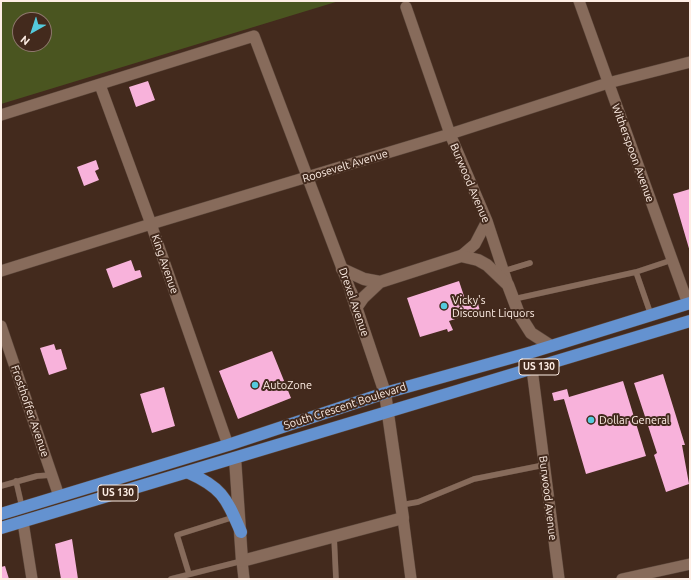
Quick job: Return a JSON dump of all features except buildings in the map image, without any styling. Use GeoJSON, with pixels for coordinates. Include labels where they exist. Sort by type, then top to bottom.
{"type":"FeatureCollection","features":[{"type":"Feature","properties":{"kind":"highway","name":"South Crescent Boulevard"},"geometry":{"type":"LineString","coordinates":[[1,514],[228,444],[385,392],[552,346],[689,304]]}},
{"type":"Feature","properties":{"kind":"highway","name":"South Crescent Boulevard"},"geometry":{"type":"LineString","coordinates":[[1,528],[690,321]]}},
{"type":"Feature","properties":{"kind":"highway"},"geometry":{"type":"LineString","coordinates":[[187,472],[218,489],[226,498],[241,532]]}},
{"type":"Feature","properties":{"kind":"street","name":"Witherspoon Avenue"},"geometry":{"type":"LineString","coordinates":[[579,1],[689,304]]}},
{"type":"Feature","properties":{"kind":"street","name":"Burwood Avenue"},"geometry":{"type":"LineString","coordinates":[[406,7],[450,134],[487,221],[519,314],[531,333],[552,346]]}},
{"type":"Feature","properties":{"kind":"street","name":"Drexel Avenue"},"geometry":{"type":"LineString","coordinates":[[100,85],[254,36],[351,292],[385,392],[411,579]]}},
{"type":"Feature","properties":{"kind":"street","name":"Roosevelt Avenue"},"geometry":{"type":"LineString","coordinates":[[1,271],[450,134],[608,82],[690,62]]}},
{"type":"Feature","properties":{"kind":"street"},"geometry":{"type":"LineString","coordinates":[[1,116],[100,85]]}},
{"type":"Feature","properties":{"kind":"street","name":"King Avenue"},"geometry":{"type":"LineString","coordinates":[[100,85],[151,224],[228,444]]}},
{"type":"Feature","properties":{"kind":"street"},"geometry":{"type":"LineString","coordinates":[[356,308],[372,288],[380,282],[460,256],[475,244],[487,221]]}},
{"type":"Feature","properties":{"kind":"street"},"geometry":{"type":"LineString","coordinates":[[460,256],[478,260],[487,265],[508,285]]}},
{"type":"Feature","properties":{"kind":"street"},"geometry":{"type":"LineString","coordinates":[[342,269],[364,279],[380,282]]}},
{"type":"Feature","properties":{"kind":"street","name":"Frosthoffer Avenue"},"geometry":{"type":"LineString","coordinates":[[1,326],[59,496]]}},
{"type":"Feature","properties":{"kind":"street","name":"Burwood Avenue"},"geometry":{"type":"LineString","coordinates":[[532,369],[559,579]]}},
{"type":"Feature","properties":{"kind":"street"},"geometry":{"type":"LineString","coordinates":[[235,458],[244,579]]}},
{"type":"Feature","properties":{"kind":"street"},"geometry":{"type":"LineString","coordinates":[[242,561],[403,518]]}},
{"type":"Feature","properties":{"kind":"street"},"geometry":{"type":"LineString","coordinates":[[23,522],[32,579]]}},
{"type":"Feature","properties":{"kind":"street"},"geometry":{"type":"LineString","coordinates":[[622,579],[690,564]]}},
{"type":"Feature","properties":{"kind":"lane"},"geometry":{"type":"LineString","coordinates":[[513,299],[636,272],[672,260]]}},
{"type":"Feature","properties":{"kind":"lane"},"geometry":{"type":"LineString","coordinates":[[504,271],[530,263]]}},
{"type":"Feature","properties":{"kind":"lane"},"geometry":{"type":"LineString","coordinates":[[636,272],[651,315]]}},
{"type":"Feature","properties":{"kind":"lane"},"geometry":{"type":"LineString","coordinates":[[401,505],[418,502],[474,479],[544,465]]}},
{"type":"Feature","properties":{"kind":"lane"},"geometry":{"type":"LineString","coordinates":[[1,486],[52,475]]}},
{"type":"Feature","properties":{"kind":"lane"},"geometry":{"type":"LineString","coordinates":[[16,482],[22,507]]}},
{"type":"Feature","properties":{"kind":"lane"},"geometry":{"type":"LineString","coordinates":[[189,574],[177,535],[234,517]]}},
{"type":"Feature","properties":{"kind":"lane"},"geometry":{"type":"LineString","coordinates":[[334,536],[336,579]]}},
{"type":"Feature","properties":{"kind":"lane"},"geometry":{"type":"LineString","coordinates":[[171,579],[242,561]]}},
{"type":"Feature","properties":{"kind":"green space"},"geometry":{"type":"Polygon","coordinates":[[[1,1],[339,1],[1,104],[1,1]]]}},
{"type":"Feature","properties":{"kind":"place","name":"Vicky's Discount Liquors"},"geometry":{"type":"Point","coordinates":[444,306]}},
{"type":"Feature","properties":{"kind":"place","name":"AutoZone"},"geometry":{"type":"Point","coordinates":[255,385]}},
{"type":"Feature","properties":{"kind":"place","name":"Dollar General"},"geometry":{"type":"Point","coordinates":[591,420]}}]}
